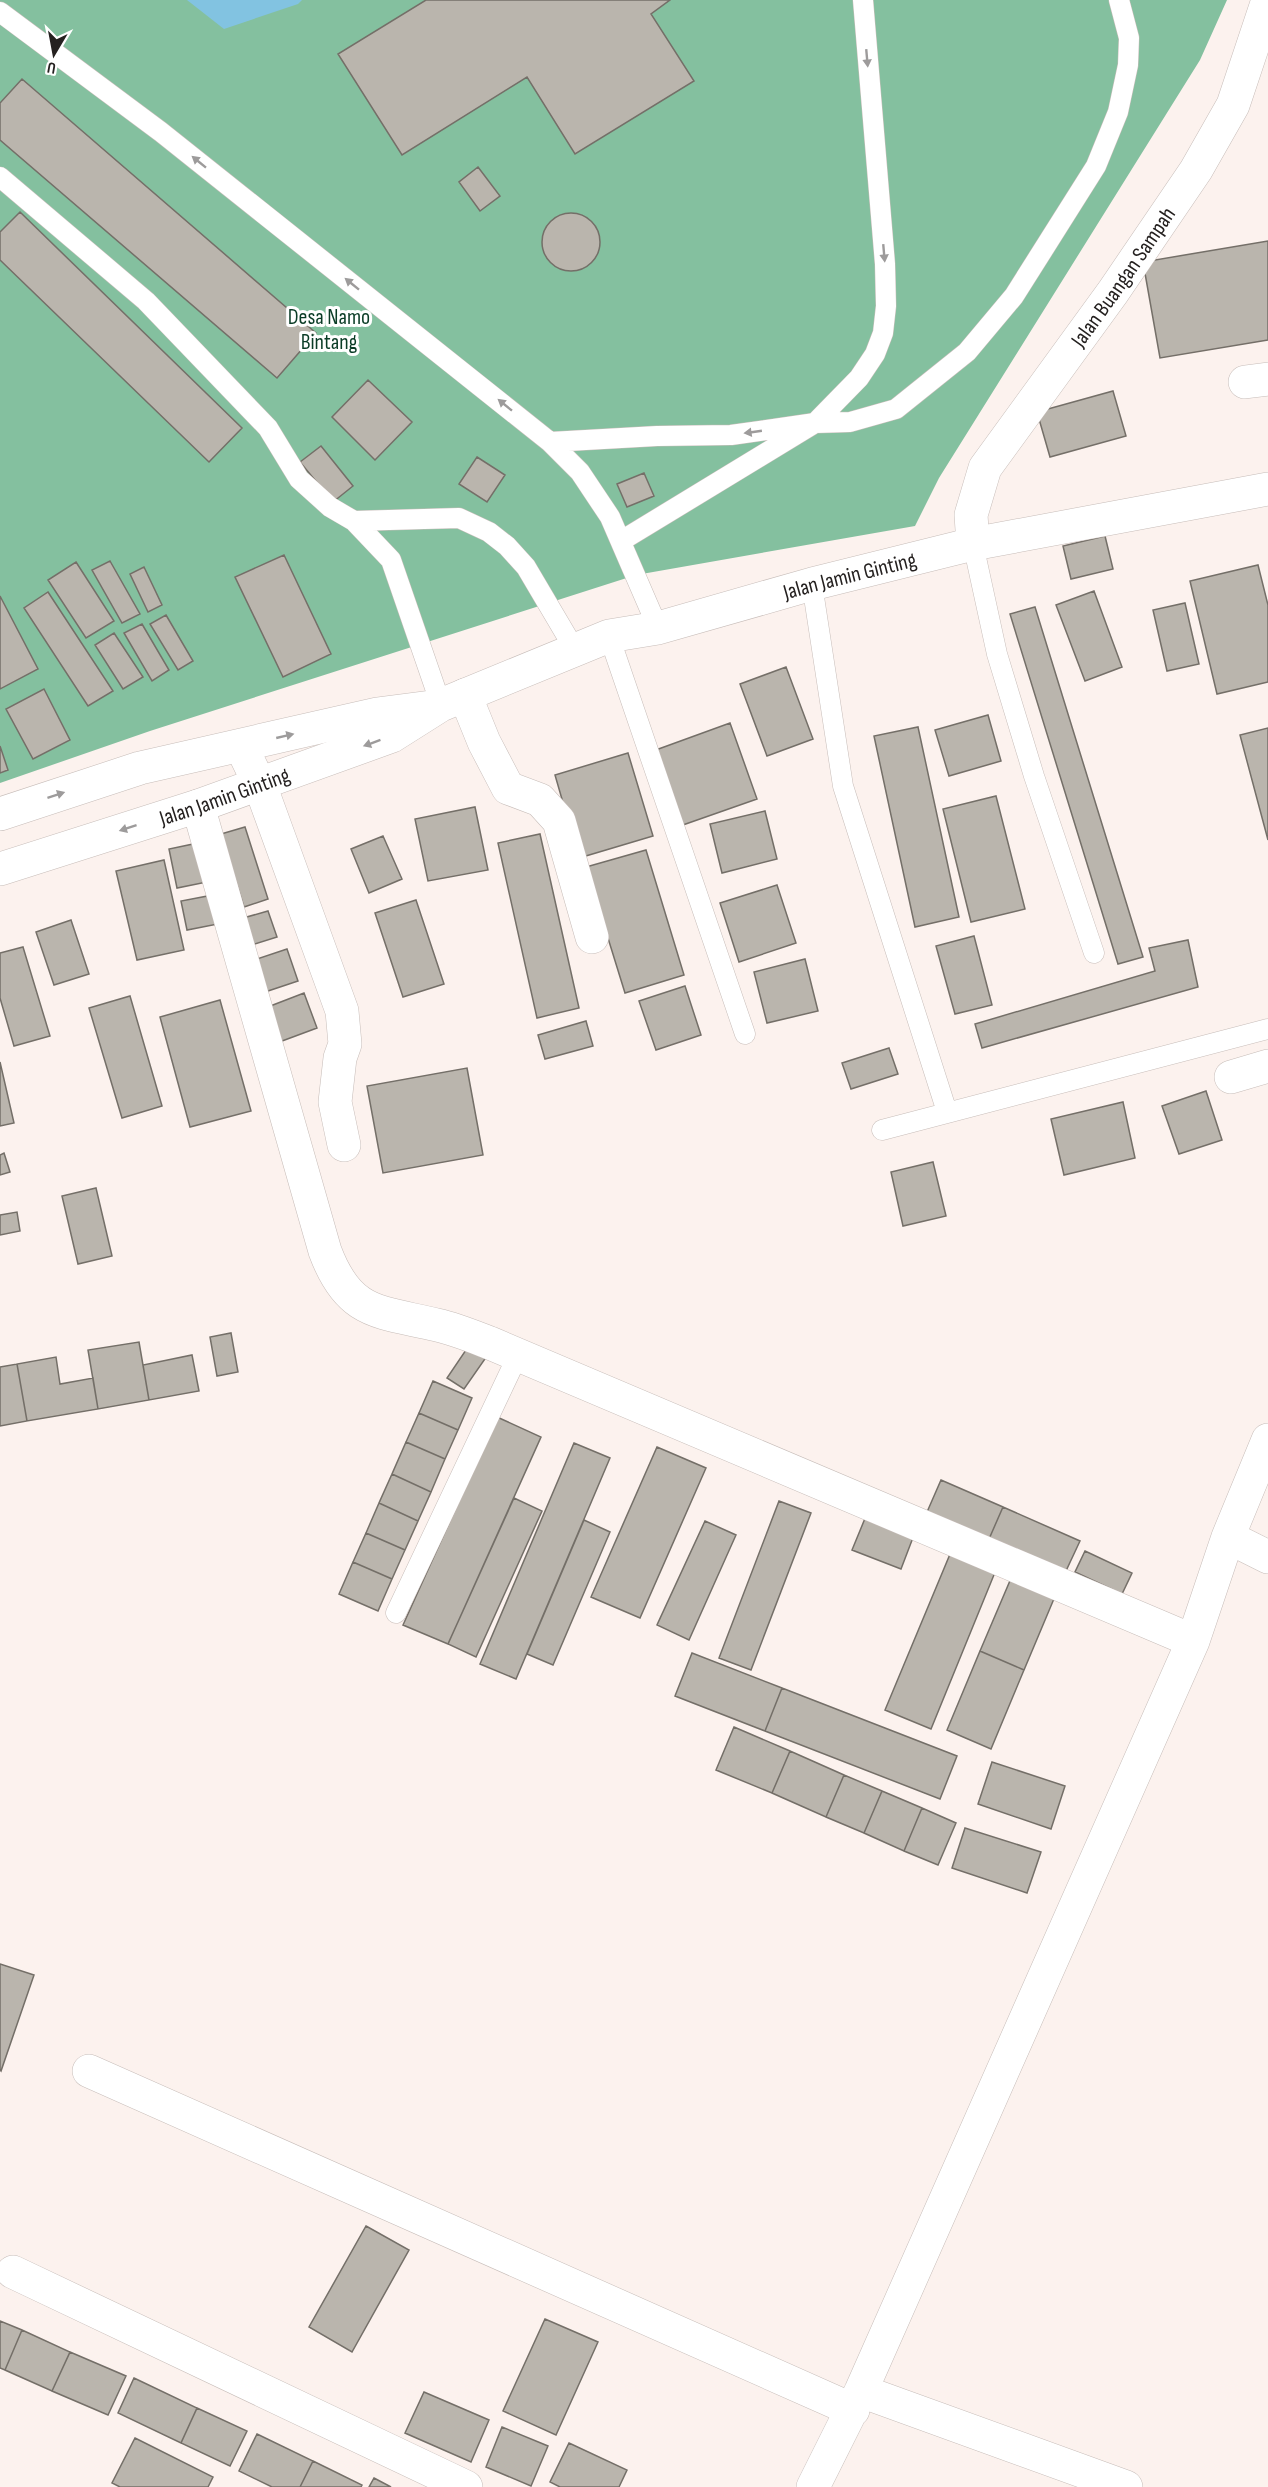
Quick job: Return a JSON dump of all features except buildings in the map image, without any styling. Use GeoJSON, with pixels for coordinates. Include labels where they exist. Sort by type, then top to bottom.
{"type":"FeatureCollection","features":[{"type":"Feature","properties":{"kind":"main road","name":"Jalan Buangan Sampah"},"geometry":{"type":"LineString","coordinates":[[973,544],[971,515],[985,468],[1113,292],[1196,171],[1233,105],[1268,0]]}},
{"type":"Feature","properties":{"kind":"main road","name":"Jalan Jamin Ginting"},"geometry":{"type":"LineString","coordinates":[[0,869],[260,785],[392,736],[453,700],[609,636],[658,628],[812,584],[973,544],[1268,489]]}},
{"type":"Feature","properties":{"kind":"main road","name":"Jalan Jamin Ginting"},"geometry":{"type":"LineString","coordinates":[[0,814],[140,768],[377,714],[453,700]]}},
{"type":"Feature","properties":{"kind":"main road"},"geometry":{"type":"LineString","coordinates":[[453,700],[484,742],[508,788],[540,800],[559,821],[592,937]]}},
{"type":"Feature","properties":{"kind":"main road"},"geometry":{"type":"LineString","coordinates":[[241,746],[260,785],[342,1011],[345,1044],[340,1058],[335,1102],[344,1146]]}},
{"type":"Feature","properties":{"kind":"main road"},"geometry":{"type":"LineString","coordinates":[[198,806],[325,1251],[332,1271],[344,1290],[372,1310],[463,1333],[518,1355],[1192,1641]]}},
{"type":"Feature","properties":{"kind":"main road"},"geometry":{"type":"LineString","coordinates":[[1231,1077],[1268,1066]]}},
{"type":"Feature","properties":{"kind":"main road"},"geometry":{"type":"LineString","coordinates":[[813,2487],[857,2400],[1192,1641],[1228,1538],[1268,1440]]}},
{"type":"Feature","properties":{"kind":"main road"},"geometry":{"type":"LineString","coordinates":[[1228,1538],[1268,1557]]}},
{"type":"Feature","properties":{"kind":"main road"},"geometry":{"type":"LineString","coordinates":[[89,2071],[857,2400],[1126,2487]]}},
{"type":"Feature","properties":{"kind":"main road"},"geometry":{"type":"LineString","coordinates":[[13,2272],[466,2487]]}},
{"type":"Feature","properties":{"kind":"lane"},"geometry":{"type":"LineString","coordinates":[[621,541],[815,423],[859,378],[875,354],[883,333],[886,306],[885,264],[863,0]]}},
{"type":"Feature","properties":{"kind":"lane"},"geometry":{"type":"LineString","coordinates":[[550,442],[657,436],[731,435],[815,423],[850,422],[896,409],[967,352],[1014,296],[1096,166],[1118,112],[1128,65],[1129,38],[1119,0]]}},
{"type":"Feature","properties":{"kind":"lane"},"geometry":{"type":"LineString","coordinates":[[0,12],[161,132],[550,442],[580,472],[597,495],[621,541],[658,628]]}},
{"type":"Feature","properties":{"kind":"lane"},"geometry":{"type":"LineString","coordinates":[[0,177],[146,301],[268,428],[300,479],[330,507],[354,521],[391,560],[453,700]]}},
{"type":"Feature","properties":{"kind":"lane"},"geometry":{"type":"LineString","coordinates":[[354,521],[459,518],[489,532],[507,546],[526,567],[575,650]]}},
{"type":"Feature","properties":{"kind":"lane"},"geometry":{"type":"LineString","coordinates":[[973,544],[998,654],[1034,777],[1094,953]]}},
{"type":"Feature","properties":{"kind":"lane"},"geometry":{"type":"LineString","coordinates":[[812,584],[843,786],[947,1112]]}},
{"type":"Feature","properties":{"kind":"lane"},"geometry":{"type":"LineString","coordinates":[[609,636],[745,1034]]}},
{"type":"Feature","properties":{"kind":"lane"},"geometry":{"type":"LineString","coordinates":[[882,1130],[1268,1029]]}},
{"type":"Feature","properties":{"kind":"lane"},"geometry":{"type":"LineString","coordinates":[[396,1613],[518,1355]]}},
{"type":"Feature","properties":{"kind":"green space","name":"Desa Namo Bintang"},"geometry":{"type":"Polygon","coordinates":[[[0,0],[1227,0],[1200,60],[939,478],[915,526],[636,575],[150,731],[0,783],[0,0]]]}},
{"type":"Feature","properties":{"kind":"water"},"geometry":{"type":"Polygon","coordinates":[[[187,0],[302,0],[298,4],[224,29],[187,0]]]}}]}
